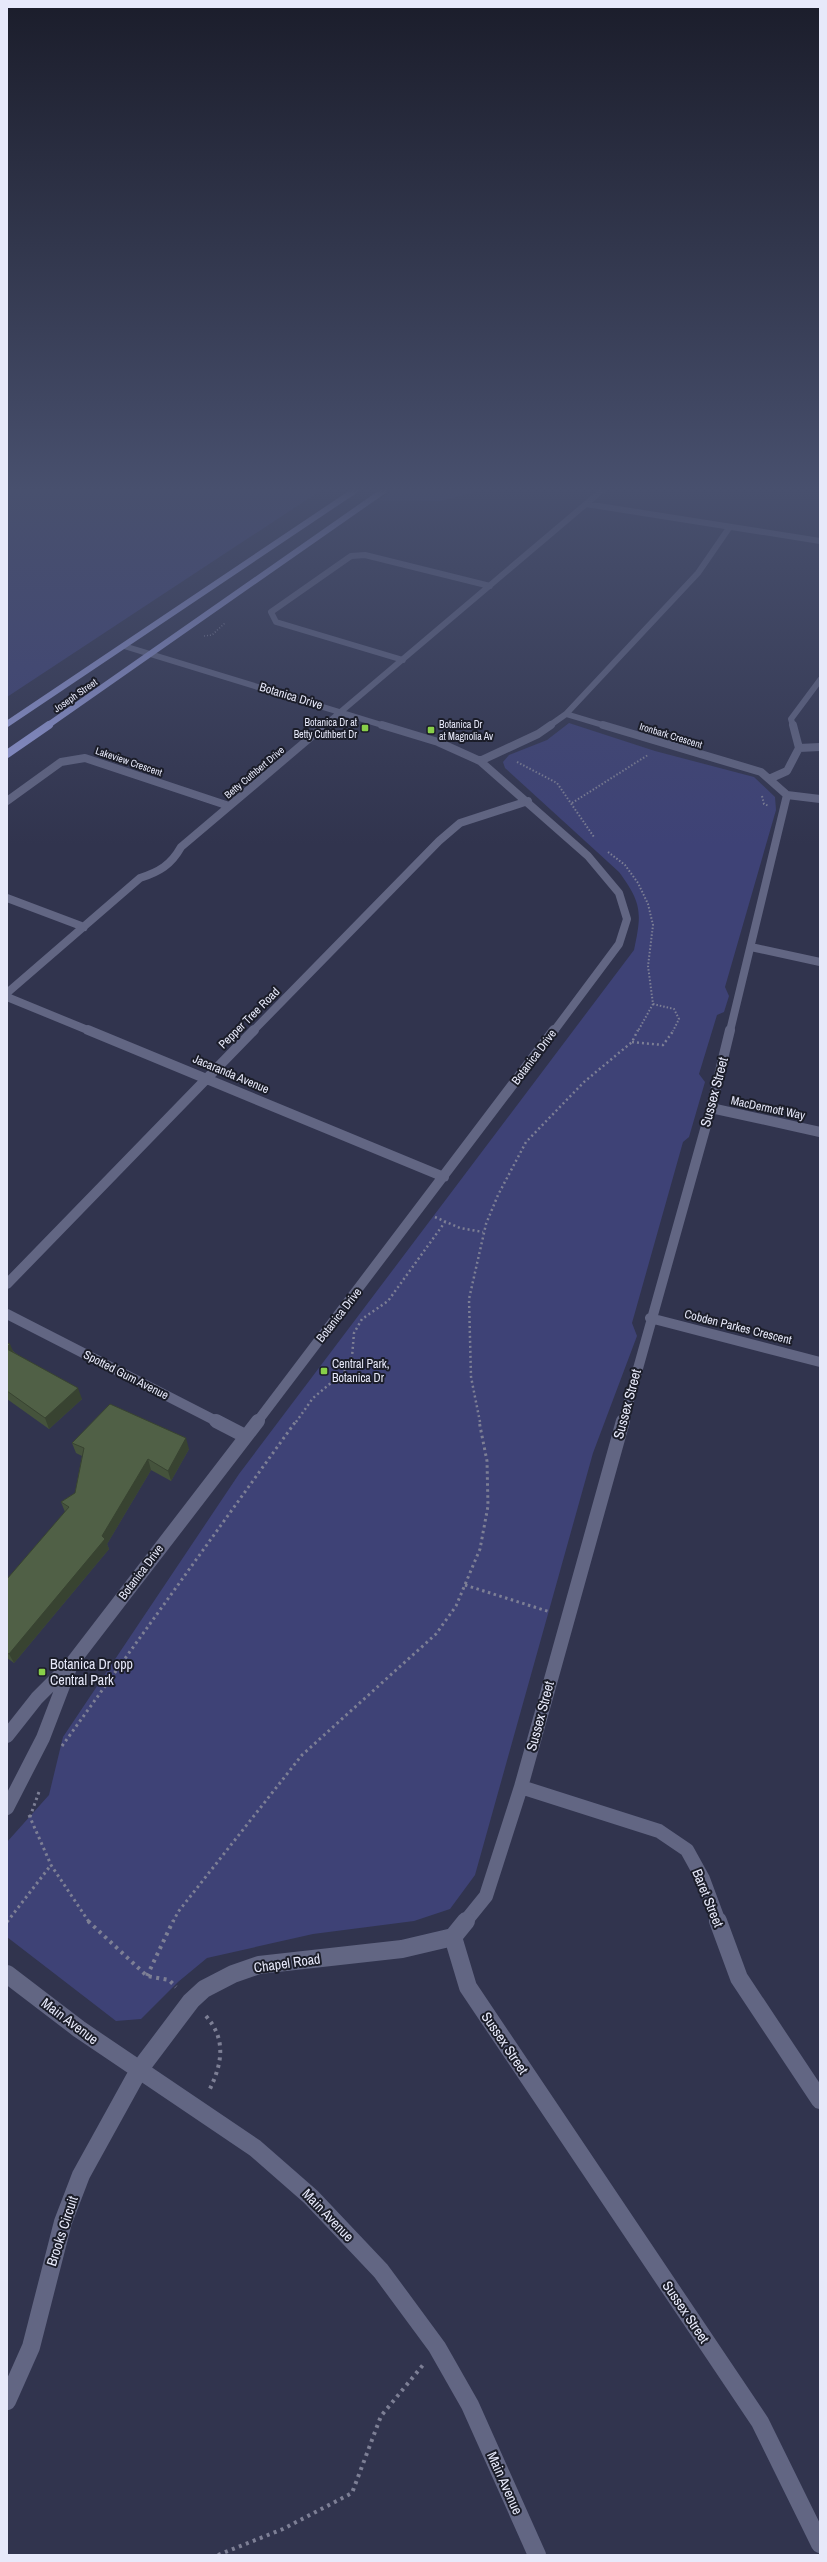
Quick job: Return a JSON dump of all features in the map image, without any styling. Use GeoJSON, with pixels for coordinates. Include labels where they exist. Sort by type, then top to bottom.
{"type":"FeatureCollection","features":[{"type":"Feature","properties":{"kind":"highway","name":"Joseph Street"},"geometry":{"type":"LineString","coordinates":[[7,724],[183,607]]}},
{"type":"Feature","properties":{"kind":"highway","name":"Joseph Street"},"geometry":{"type":"LineString","coordinates":[[7,754],[220,607]]}},
{"type":"Feature","properties":{"kind":"street"},"geometry":{"type":"LineString","coordinates":[[279,607],[271,612],[276,622],[403,660]]}},
{"type":"Feature","properties":{"kind":"street","name":"Betty Cuthbert Drive"},"geometry":{"type":"LineString","coordinates":[[7,993],[140,878],[160,872],[173,862],[180,847],[466,607]]}},
{"type":"Feature","properties":{"kind":"street"},"geometry":{"type":"LineString","coordinates":[[480,761],[538,734],[566,714],[667,607]]}},
{"type":"Feature","properties":{"kind":"street","name":"Botanica Drive"},"geometry":{"type":"LineString","coordinates":[[7,1736],[37,1698],[72,1663],[420,1210],[619,944],[625,932],[628,918],[619,893],[588,856],[528,801],[480,761],[438,742],[342,711],[124,646]]}},
{"type":"Feature","properties":{"kind":"street"},"geometry":{"type":"LineString","coordinates":[[769,779],[787,771],[799,748],[791,719],[820,680]]}},
{"type":"Feature","properties":{"kind":"street","name":"Ironbark Crescent"},"geometry":{"type":"LineString","coordinates":[[566,714],[761,772],[787,795]]}},
{"type":"Feature","properties":{"kind":"street"},"geometry":{"type":"LineString","coordinates":[[799,748],[820,747]]}},
{"type":"Feature","properties":{"kind":"street","name":"Lakeview Crescent"},"geometry":{"type":"LineString","coordinates":[[7,801],[61,762],[85,758],[229,806]]}},
{"type":"Feature","properties":{"kind":"street"},"geometry":{"type":"LineString","coordinates":[[787,795],[820,800]]}},
{"type":"Feature","properties":{"kind":"street","name":"Sussex Street"},"geometry":{"type":"LineString","coordinates":[[787,795],[711,1108],[650,1318],[521,1787],[486,1896],[453,1937],[468,1987],[760,2422],[820,2544]]}},
{"type":"Feature","properties":{"kind":"street","name":"Pepper Tree Road"},"geometry":{"type":"LineString","coordinates":[[7,1284],[206,1078],[440,840],[460,823],[528,801]]}},
{"type":"Feature","properties":{"kind":"street"},"geometry":{"type":"LineString","coordinates":[[7,898],[84,927]]}},
{"type":"Feature","properties":{"kind":"street"},"geometry":{"type":"LineString","coordinates":[[751,947],[820,962]]}},
{"type":"Feature","properties":{"kind":"street","name":"Jacaranda Avenue"},"geometry":{"type":"LineString","coordinates":[[7,997],[444,1177]]}},
{"type":"Feature","properties":{"kind":"street","name":"MacDermott Way"},"geometry":{"type":"LineString","coordinates":[[711,1108],[820,1132]]}},
{"type":"Feature","properties":{"kind":"street","name":"Spotted Gum Avenue"},"geometry":{"type":"LineString","coordinates":[[7,1314],[245,1436]]}},
{"type":"Feature","properties":{"kind":"street","name":"Cobden Parkes Crescent"},"geometry":{"type":"LineString","coordinates":[[650,1318],[820,1362]]}},
{"type":"Feature","properties":{"kind":"street","name":"Botanica Drive"},"geometry":{"type":"LineString","coordinates":[[7,1808],[28,1774],[56,1710],[72,1663]]}},
{"type":"Feature","properties":{"kind":"street","name":"Baret Street"},"geometry":{"type":"LineString","coordinates":[[521,1787],[659,1831],[687,1850],[703,1879],[739,1978],[820,2100]]}},
{"type":"Feature","properties":{"kind":"street","name":"Chapel Road"},"geometry":{"type":"LineString","coordinates":[[139,2070],[191,2001],[204,1989],[233,1974],[259,1965],[402,1949],[453,1937]]}},
{"type":"Feature","properties":{"kind":"street","name":"Main Avenue"},"geometry":{"type":"LineString","coordinates":[[7,1974],[139,2070],[255,2148],[312,2197],[381,2271],[437,2347],[470,2405],[537,2555]]}},
{"type":"Feature","properties":{"kind":"street","name":"Brooks Circuit"},"geometry":{"type":"LineString","coordinates":[[7,2401],[31,2347],[63,2222],[81,2175],[139,2070]]}},
{"type":"Feature","properties":{"kind":"path"},"geometry":{"type":"LineString","coordinates":[[198,637],[212,635],[229,619]]}},
{"type":"Feature","properties":{"kind":"path"},"geometry":{"type":"LineString","coordinates":[[572,803],[665,744]]}},
{"type":"Feature","properties":{"kind":"path"},"geometry":{"type":"LineString","coordinates":[[498,753],[540,772],[557,783],[567,799],[572,803],[581,820],[596,839]]}},
{"type":"Feature","properties":{"kind":"path"},"geometry":{"type":"LineString","coordinates":[[147,1976],[178,1912],[302,1755],[436,1634],[456,1606],[480,1549],[488,1506],[487,1461],[471,1377],[469,1299],[483,1232],[498,1194],[526,1142],[584,1082],[632,1042],[653,1004],[648,966],[653,925],[648,904],[638,883],[624,866],[604,848]]}},
{"type":"Feature","properties":{"kind":"path"},"geometry":{"type":"LineString","coordinates":[[632,1042],[660,1047],[668,1042],[679,1019],[674,1009],[653,1004]]}},
{"type":"Feature","properties":{"kind":"path"},"geometry":{"type":"LineString","coordinates":[[420,1210],[460,1228],[483,1232]]}},
{"type":"Feature","properties":{"kind":"path"},"geometry":{"type":"LineString","coordinates":[[60,1748],[313,1398],[345,1371],[352,1356],[354,1333],[362,1319],[388,1301],[445,1222]]}},
{"type":"Feature","properties":{"kind":"path"},"geometry":{"type":"LineString","coordinates":[[465,1585],[568,1618]]}},
{"type":"Feature","properties":{"kind":"path"},"geometry":{"type":"LineString","coordinates":[[28,1774],[30,1817],[51,1865],[88,1923],[147,1976],[169,1980],[211,2020],[221,2038],[223,2056],[219,2073],[199,2109]]}},
{"type":"Feature","properties":{"kind":"path"},"geometry":{"type":"LineString","coordinates":[[30,1817],[43,1782]]}},
{"type":"Feature","properties":{"kind":"path"},"geometry":{"type":"LineString","coordinates":[[7,1922],[51,1865]]}},
{"type":"Feature","properties":{"kind":"path"},"geometry":{"type":"LineString","coordinates":[[218,2555],[283,2529],[352,2493],[381,2416],[437,2347]]}},
{"type":"Feature","properties":{"kind":"shaded area"},"geometry":{"type":"Polygon","coordinates":[[[7,607],[144,607],[7,697],[7,607]]]}},
{"type":"Feature","properties":{"kind":"shaded area"},"geometry":{"type":"Polygon","coordinates":[[[569,723],[655,751],[754,777],[775,797],[776,810],[725,987],[729,996],[724,1012],[717,1015],[699,1074],[705,1082],[689,1137],[683,1142],[632,1323],[637,1336],[593,1453],[475,1875],[450,1909],[414,1921],[313,1934],[207,1958],[178,1982],[141,2019],[116,2021],[7,1937],[7,1842],[49,1795],[63,1737],[239,1474],[634,950],[639,917],[636,901],[627,883],[619,872],[505,768],[503,762],[509,755],[547,740],[569,723]]]}},
{"type":"Feature","properties":{"kind":"building"},"geometry":{"type":"Polygon","coordinates":[[[7,1349],[78,1388],[45,1418],[7,1391],[7,1349]]]}},
{"type":"Feature","properties":{"kind":"building"},"geometry":{"type":"Polygon","coordinates":[[[110,1404],[186,1438],[168,1471],[148,1459],[102,1536],[105,1539],[9,1654],[7,1653],[7,1579],[69,1507],[61,1502],[75,1493],[84,1448],[72,1443],[110,1404]]]}},
{"type":"Feature","properties":{"kind":"place","name":"Botanica Dr at Betty Cuthbert Dr"},"geometry":{"type":"Point","coordinates":[365,728]}},
{"type":"Feature","properties":{"kind":"place","name":"Botanica Dr at Magnolia Av"},"geometry":{"type":"Point","coordinates":[431,730]}},
{"type":"Feature","properties":{"kind":"place","name":"Central Park, Botanica Dr"},"geometry":{"type":"Point","coordinates":[324,1371]}},
{"type":"Feature","properties":{"kind":"place","name":"Botanica Dr opp Central Park"},"geometry":{"type":"Point","coordinates":[42,1672]}}]}
